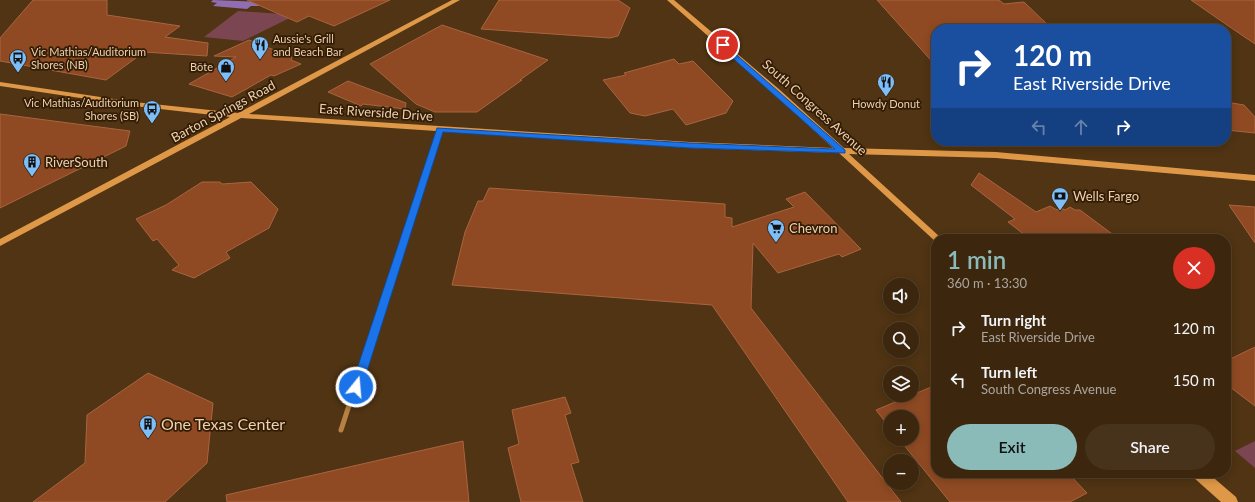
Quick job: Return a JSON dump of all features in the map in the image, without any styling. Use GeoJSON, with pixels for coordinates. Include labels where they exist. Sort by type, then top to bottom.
{"type":"FeatureCollection","features":[{"type":"Feature","properties":{"kind":"main road","name":"Barton Springs Road"},"geometry":{"type":"LineString","coordinates":[[0,244],[457,0]]}},
{"type":"Feature","properties":{"kind":"main road","name":"South Congress Avenue"},"geometry":{"type":"LineString","coordinates":[[670,0],[843,151],[932,234]]}},
{"type":"Feature","properties":{"kind":"main road","name":"East Riverside Drive"},"geometry":{"type":"LineString","coordinates":[[0,84],[134,104],[240,116],[690,145],[1036,157],[1255,178]]}},
{"type":"Feature","properties":{"kind":"main road"},"geometry":{"type":"LineString","coordinates":[[1204,478],[1228,500]]}},
{"type":"Feature","properties":{"kind":"street"},"geometry":{"type":"LineString","coordinates":[[341,430],[440,129]]}},
{"type":"Feature","properties":{"kind":"shaded area"},"geometry":{"type":"Polygon","coordinates":[[[213,0],[264,2],[259,6],[251,6],[247,9],[213,6],[217,3],[211,2],[213,0]]]}},
{"type":"Feature","properties":{"kind":"shaded area"},"geometry":{"type":"Polygon","coordinates":[[[238,11],[296,15],[243,41],[204,37],[238,11]]]}},
{"type":"Feature","properties":{"kind":"shaded area"},"geometry":{"type":"Polygon","coordinates":[[[1255,441],[1255,468],[1235,451],[1255,441]]]}},
{"type":"Feature","properties":{"kind":"building"},"geometry":{"type":"Polygon","coordinates":[[[33,0],[107,0],[107,15],[180,26],[165,37],[208,43],[207,56],[144,52],[106,80],[0,61],[0,38],[33,0]]]}},
{"type":"Feature","properties":{"kind":"building"},"geometry":{"type":"Polygon","coordinates":[[[247,0],[390,0],[334,26],[309,16],[297,22],[247,0]]]}},
{"type":"Feature","properties":{"kind":"building"},"geometry":{"type":"Polygon","coordinates":[[[499,0],[618,0],[630,8],[618,36],[610,38],[481,29],[499,0]]]}},
{"type":"Feature","properties":{"kind":"building"},"geometry":{"type":"Polygon","coordinates":[[[877,0],[999,0],[1004,4],[1024,2],[1047,24],[931,24],[931,60],[877,0]]]}},
{"type":"Feature","properties":{"kind":"building"},"geometry":{"type":"Polygon","coordinates":[[[1191,0],[1255,0],[1255,44],[1231,28],[1231,24],[1226,24],[1191,0]]]}},
{"type":"Feature","properties":{"kind":"building"},"geometry":{"type":"Polygon","coordinates":[[[442,25],[548,60],[477,112],[435,112],[416,104],[370,64],[442,25]]]}},
{"type":"Feature","properties":{"kind":"building"},"geometry":{"type":"Polygon","coordinates":[[[249,40],[292,57],[291,60],[301,64],[274,76],[271,75],[232,97],[189,84],[236,57],[214,56],[249,40]]]}},
{"type":"Feature","properties":{"kind":"building"},"geometry":{"type":"Polygon","coordinates":[[[674,59],[679,64],[693,61],[733,101],[726,113],[686,125],[673,109],[645,116],[630,113],[603,80],[626,75],[624,73],[674,59]]]}},
{"type":"Feature","properties":{"kind":"building"},"geometry":{"type":"Polygon","coordinates":[[[348,81],[406,103],[405,109],[363,104],[361,106],[328,92],[348,81]]]}},
{"type":"Feature","properties":{"kind":"building"},"geometry":{"type":"Polygon","coordinates":[[[1231,103],[1244,105],[1255,117],[1255,133],[1231,131],[1231,103]]]}},
{"type":"Feature","properties":{"kind":"building","name":"RiverSouth"},"geometry":{"type":"Polygon","coordinates":[[[0,114],[130,131],[126,146],[0,208],[0,114]]]}},
{"type":"Feature","properties":{"kind":"building","name":"Wells Fargo"},"geometry":{"type":"Polygon","coordinates":[[[979,173],[1036,212],[1050,206],[1057,210],[1061,208],[1065,210],[1070,207],[1075,210],[1080,210],[1112,234],[1024,234],[1008,222],[1015,219],[971,185],[979,173]]]}},
{"type":"Feature","properties":{"kind":"building"},"geometry":{"type":"Polygon","coordinates":[[[202,182],[220,182],[222,184],[251,182],[278,209],[269,228],[226,252],[230,258],[194,278],[172,270],[179,265],[157,239],[153,241],[136,219],[166,205],[202,182]]]}},
{"type":"Feature","properties":{"kind":"building"},"geometry":{"type":"Polygon","coordinates":[[[489,188],[725,204],[725,217],[732,218],[732,227],[794,207],[786,199],[805,192],[861,249],[842,257],[839,254],[778,273],[753,243],[751,308],[883,479],[883,490],[892,490],[901,502],[848,502],[712,305],[452,285],[465,232],[478,201],[483,201],[489,188]]]}},
{"type":"Feature","properties":{"kind":"building"},"geometry":{"type":"Polygon","coordinates":[[[1229,205],[1255,207],[1255,243],[1229,205]]]}},
{"type":"Feature","properties":{"kind":"building"},"geometry":{"type":"Polygon","coordinates":[[[1255,347],[1255,406],[1231,388],[1231,359],[1255,347]]]}},
{"type":"Feature","properties":{"kind":"building","name":"One Texas Center"},"geometry":{"type":"Polygon","coordinates":[[[148,373],[213,403],[207,463],[165,502],[33,502],[85,463],[87,415],[148,373]]]}},
{"type":"Feature","properties":{"kind":"building"},"geometry":{"type":"Polygon","coordinates":[[[931,387],[931,478],[1073,478],[1087,493],[1070,502],[950,502],[919,464],[919,454],[911,454],[905,446],[919,446],[919,410],[883,410],[883,419],[876,410],[895,402],[919,402],[919,392],[931,387]]]}},
{"type":"Feature","properties":{"kind":"building"},"geometry":{"type":"Polygon","coordinates":[[[565,397],[571,413],[565,415],[579,462],[571,464],[583,502],[521,502],[508,448],[519,444],[512,410],[565,397]]]}},
{"type":"Feature","properties":{"kind":"building"},"geometry":{"type":"Polygon","coordinates":[[[463,441],[469,502],[227,502],[226,495],[463,441]]]}},
{"type":"Feature","properties":{"kind":"place","name":"Aussie's Grill and Beach Bar"},"geometry":{"type":"Point","coordinates":[260,60]}},
{"type":"Feature","properties":{"kind":"place","name":"Vic Mathias/Auditorium Shores (NB)"},"geometry":{"type":"Point","coordinates":[18,73]}},
{"type":"Feature","properties":{"kind":"place","name":"Bōte"},"geometry":{"type":"Point","coordinates":[226,82]}},
{"type":"Feature","properties":{"kind":"place","name":"Howdy Donut"},"geometry":{"type":"Point","coordinates":[886,97]}},
{"type":"Feature","properties":{"kind":"place","name":"Vic Mathias/Auditorium Shores (SB)"},"geometry":{"type":"Point","coordinates":[152,124]}},
{"type":"Feature","properties":{"kind":"place","name":"RiverSouth"},"geometry":{"type":"Point","coordinates":[32,177]}},
{"type":"Feature","properties":{"kind":"place","name":"Wells Fargo"},"geometry":{"type":"Point","coordinates":[1060,211]}},
{"type":"Feature","properties":{"kind":"place","name":"Chevron"},"geometry":{"type":"Point","coordinates":[776,243]}},
{"type":"Feature","properties":{"kind":"place","name":"One Texas Center"},"geometry":{"type":"Point","coordinates":[148,439]}},
{"type":"Feature","properties":{"kind":"route"},"geometry":{"type":"LineString","coordinates":[[356,387],[440,129],[690,145],[843,151],[723,45]]}}]}
